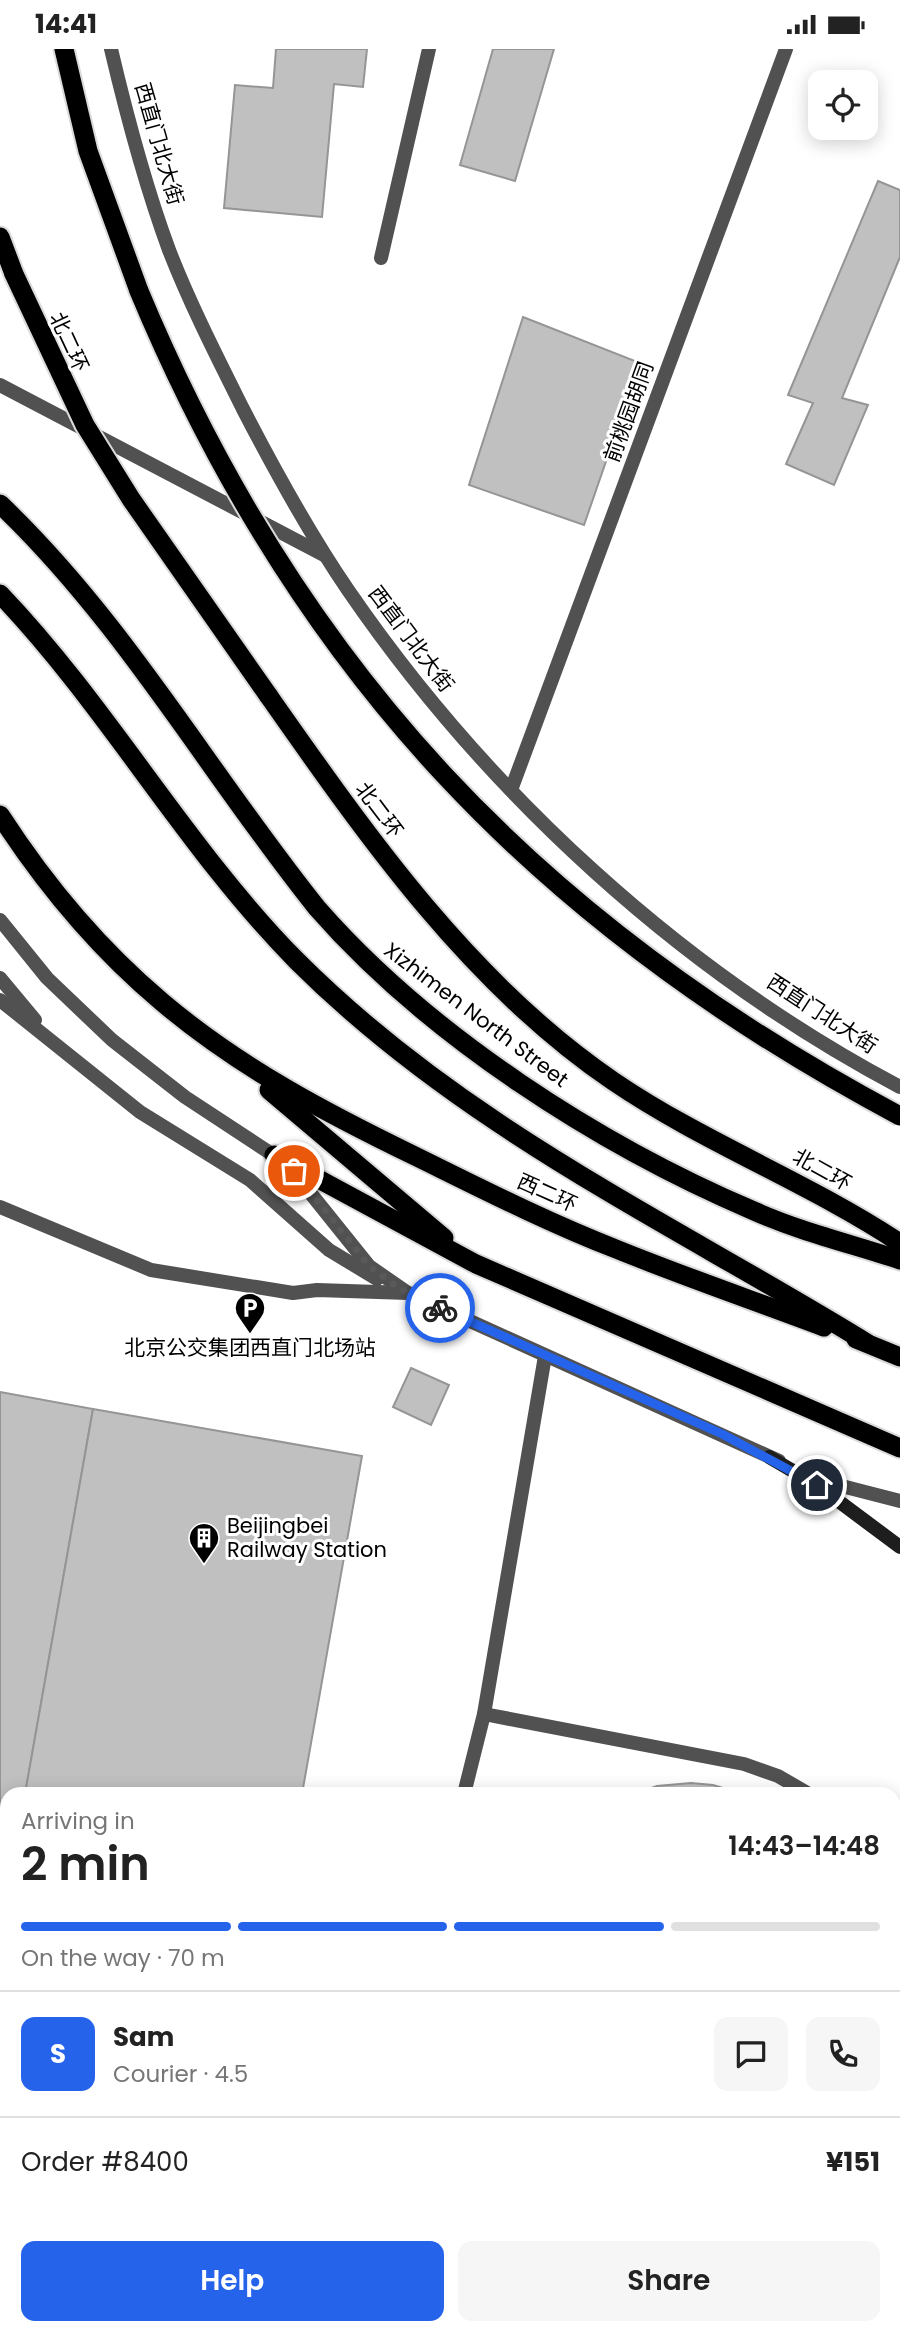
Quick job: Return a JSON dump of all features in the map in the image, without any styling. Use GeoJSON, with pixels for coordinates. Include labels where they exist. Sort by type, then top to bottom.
{"type":"FeatureCollection","features":[{"type":"Feature","properties":{"kind":"highway"},"geometry":{"type":"LineString","coordinates":[[64,49],[88,151],[139,291],[197,420],[273,554],[376,699],[442,773],[548,877],[658,966],[784,1051],[900,1116]]}},
{"type":"Feature","properties":{"kind":"highway","name":"北二环"},"geometry":{"type":"LineString","coordinates":[[0,237],[58,374],[99,449],[268,695],[410,887],[467,952],[537,1022],[635,1095],[828,1199],[900,1243]]}},
{"type":"Feature","properties":{"kind":"highway","name":"Xizhimen North Street"},"geometry":{"type":"LineString","coordinates":[[0,504],[64,571],[117,635],[317,908],[350,944],[407,995],[528,1088],[664,1168],[756,1212],[900,1260]]}},
{"type":"Feature","properties":{"kind":"highway"},"geometry":{"type":"LineString","coordinates":[[0,594],[64,666],[244,904],[300,963],[391,1046],[466,1103],[563,1167],[761,1278],[867,1343]]}},
{"type":"Feature","properties":{"kind":"highway"},"geometry":{"type":"LineString","coordinates":[[0,815],[75,914],[140,983],[476,1264]]}},
{"type":"Feature","properties":{"kind":"highway","name":"西二环"},"geometry":{"type":"LineString","coordinates":[[196,1029],[227,1053],[293,1094],[475,1185],[615,1249],[900,1357]]}},
{"type":"Feature","properties":{"kind":"highway"},"geometry":{"type":"LineString","coordinates":[[274,1155],[476,1264],[900,1448]]}},
{"type":"Feature","properties":{"kind":"main road"},"geometry":{"type":"LineString","coordinates":[[769,1457],[817,1485],[900,1547]]}},
{"type":"Feature","properties":{"kind":"street","name":"西直门北大街"},"geometry":{"type":"LineString","coordinates":[[111,49],[148,188],[183,282],[261,443],[326,555],[412,677],[511,790],[614,888],[708,963],[835,1050],[900,1087]]}},
{"type":"Feature","properties":{"kind":"street"},"geometry":{"type":"LineString","coordinates":[[381,258],[429,49]]}},
{"type":"Feature","properties":{"kind":"street","name":"前桃园胡同"},"geometry":{"type":"LineString","coordinates":[[511,790],[786,49]]}},
{"type":"Feature","properties":{"kind":"street"},"geometry":{"type":"LineString","coordinates":[[0,385],[326,555]]}},
{"type":"Feature","properties":{"kind":"street"},"geometry":{"type":"LineString","coordinates":[[0,920],[42,973],[100,1030],[185,1097],[274,1155],[300,1178],[369,1266],[408,1293]]}},
{"type":"Feature","properties":{"kind":"street"},"geometry":{"type":"LineString","coordinates":[[0,978],[45,1035]]}},
{"type":"Feature","properties":{"kind":"street"},"geometry":{"type":"LineString","coordinates":[[0,1000],[152,1120],[250,1180],[333,1253],[408,1293],[769,1457],[830,1483],[900,1501]]}},
{"type":"Feature","properties":{"kind":"street"},"geometry":{"type":"LineString","coordinates":[[0,1207],[151,1270],[293,1293],[317,1290],[408,1293]]}},
{"type":"Feature","properties":{"kind":"street"},"geometry":{"type":"LineString","coordinates":[[466,1787],[484,1714],[545,1356]]}},
{"type":"Feature","properties":{"kind":"street"},"geometry":{"type":"LineString","coordinates":[[484,1714],[744,1764],[778,1776],[797,1787]]}},
{"type":"Feature","properties":{"kind":"building"},"geometry":{"type":"Polygon","coordinates":[[[276,49],[367,49],[363,87],[334,84],[322,217],[224,208],[235,85],[273,88],[276,49]]]}},
{"type":"Feature","properties":{"kind":"building"},"geometry":{"type":"Polygon","coordinates":[[[493,49],[554,49],[515,181],[460,165],[493,49]]]}},
{"type":"Feature","properties":{"kind":"building"},"geometry":{"type":"Polygon","coordinates":[[[878,181],[900,190],[900,257],[842,398],[868,405],[834,485],[786,464],[813,403],[788,395],[878,181]]]}},
{"type":"Feature","properties":{"kind":"building"},"geometry":{"type":"Polygon","coordinates":[[[523,317],[640,363],[584,525],[469,485],[523,317]]]}},
{"type":"Feature","properties":{"kind":"building"},"geometry":{"type":"Polygon","coordinates":[[[411,1368],[449,1385],[431,1425],[393,1407],[411,1368]]]}},
{"type":"Feature","properties":{"kind":"building"},"geometry":{"type":"Polygon","coordinates":[[[0,1392],[93,1409],[26,1787],[0,1787],[0,1392]]]}},
{"type":"Feature","properties":{"kind":"building","name":"Beijingbei Railway Station"},"geometry":{"type":"Polygon","coordinates":[[[93,1409],[362,1456],[303,1787],[26,1787],[93,1409]]]}},
{"type":"Feature","properties":{"kind":"building"},"geometry":{"type":"Polygon","coordinates":[[[691,1783],[720,1787],[654,1787],[691,1783]]]}},
{"type":"Feature","properties":{"kind":"way so far"},"geometry":{"type":"LineString","coordinates":[[294,1171],[369,1266],[397,1287],[440,1308]]}},
{"type":"Feature","properties":{"kind":"place","name":"北京公交集团西直门北场站"},"geometry":{"type":"Point","coordinates":[250,1335]}},
{"type":"Feature","properties":{"kind":"place","name":"Beijingbei Railway Station"},"geometry":{"type":"Point","coordinates":[204,1565]}},
{"type":"Feature","properties":{"kind":"route"},"geometry":{"type":"LineString","coordinates":[[440,1308],[722,1434],[817,1485]]}}]}
